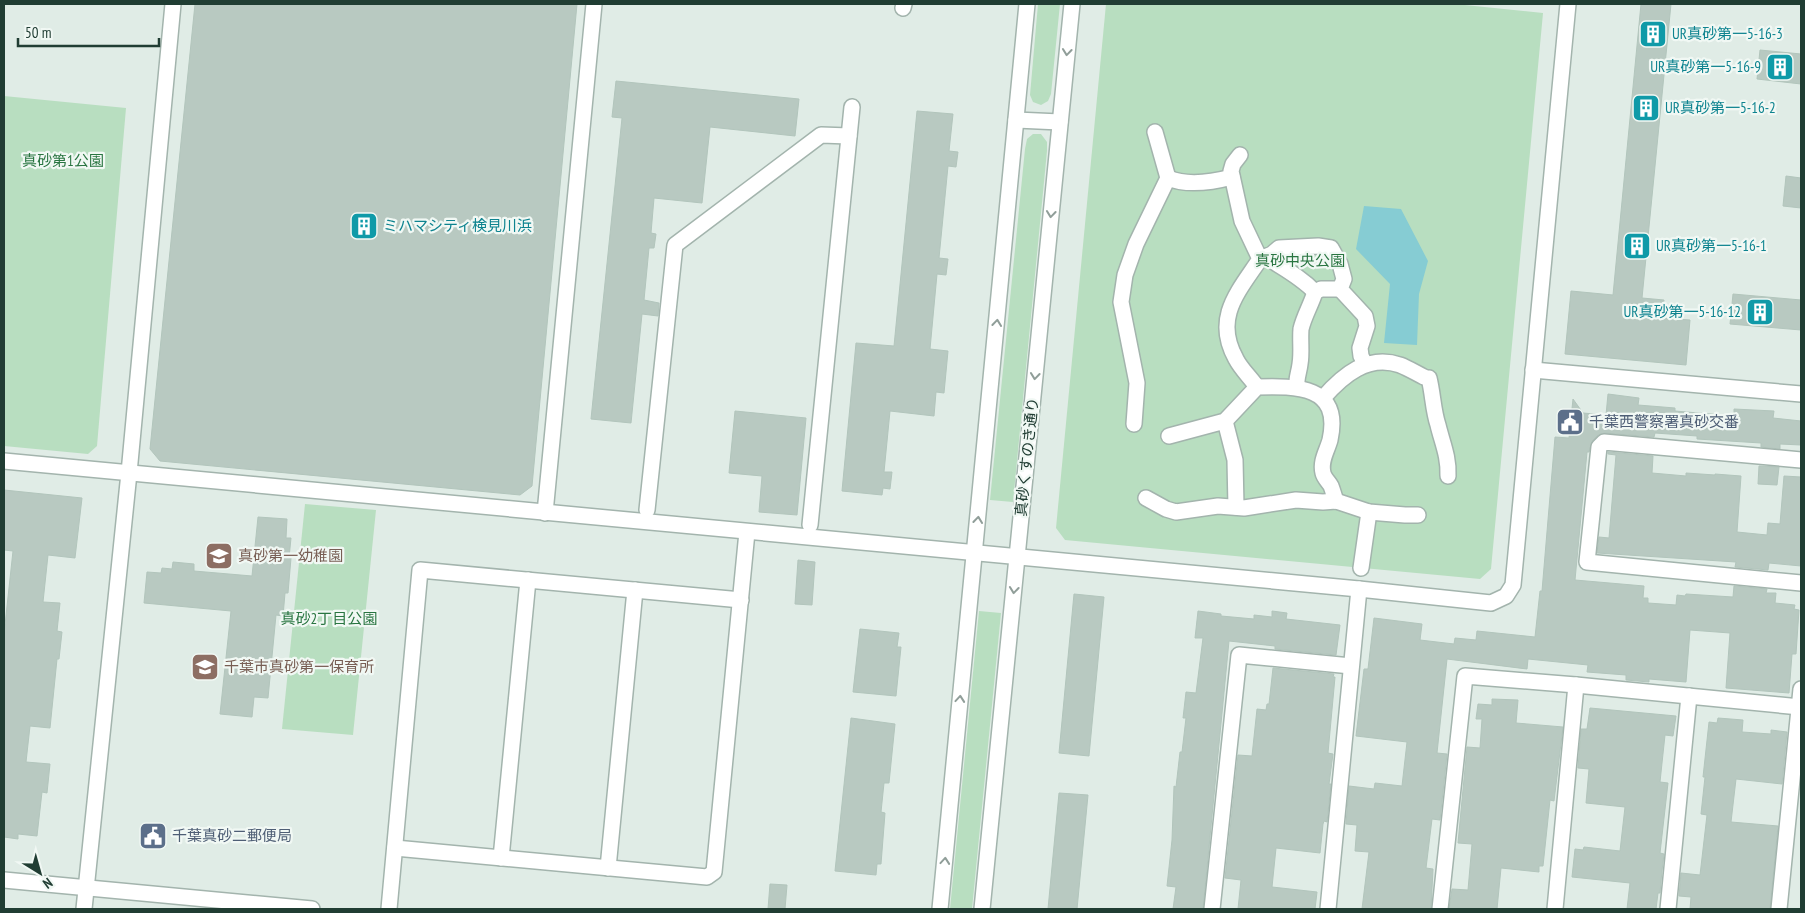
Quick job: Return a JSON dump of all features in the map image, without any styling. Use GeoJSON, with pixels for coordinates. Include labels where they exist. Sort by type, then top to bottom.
{"type":"FeatureCollection","features":[{"type":"Feature","properties":{"kind":"street"},"geometry":{"type":"LineString","coordinates":[[84,909],[129,473],[173,4]]}},
{"type":"Feature","properties":{"kind":"street"},"geometry":{"type":"LineString","coordinates":[[545,513],[594,4]]}},
{"type":"Feature","properties":{"kind":"street"},"geometry":{"type":"LineString","coordinates":[[940,909],[1027,4]]}},
{"type":"Feature","properties":{"kind":"street","name":"真砂くすのき通り"},"geometry":{"type":"LineString","coordinates":[[982,909],[1072,4]]}},
{"type":"Feature","properties":{"kind":"street"},"geometry":{"type":"LineString","coordinates":[[4,461],[1491,603],[1506,596],[1513,585],[1568,4]]}},
{"type":"Feature","properties":{"kind":"street"},"geometry":{"type":"LineString","coordinates":[[810,525],[852,106]]}},
{"type":"Feature","properties":{"kind":"street"},"geometry":{"type":"LineString","coordinates":[[1016,120],[1060,122]]}},
{"type":"Feature","properties":{"kind":"street"},"geometry":{"type":"LineString","coordinates":[[1134,424],[1137,383],[1121,302],[1125,275],[1136,244],[1168,178],[1155,132]]}},
{"type":"Feature","properties":{"kind":"street"},"geometry":{"type":"LineString","coordinates":[[648,510],[675,245],[821,135],[849,136]]}},
{"type":"Feature","properties":{"kind":"street"},"geometry":{"type":"LineString","coordinates":[[1240,155],[1233,164],[1231,171],[1242,221],[1263,258],[1296,276],[1315,292]]}},
{"type":"Feature","properties":{"kind":"street"},"geometry":{"type":"LineString","coordinates":[[1168,178],[1185,182],[1198,182],[1232,177]]}},
{"type":"Feature","properties":{"kind":"street"},"geometry":{"type":"LineString","coordinates":[[1257,387],[1235,358],[1229,341],[1226,320],[1231,304],[1263,258],[1279,248],[1318,246],[1331,248],[1340,264],[1344,279],[1340,288]]}},
{"type":"Feature","properties":{"kind":"street"},"geometry":{"type":"LineString","coordinates":[[1296,387],[1300,363],[1301,328],[1306,312],[1312,303],[1315,292],[1321,289],[1340,288]]}},
{"type":"Feature","properties":{"kind":"street"},"geometry":{"type":"LineString","coordinates":[[1340,288],[1365,316],[1366,326],[1360,348],[1365,364]]}},
{"type":"Feature","properties":{"kind":"street"},"geometry":{"type":"LineString","coordinates":[[1323,398],[1355,369],[1371,362],[1388,362],[1399,365],[1426,378],[1449,465],[1448,476]]}},
{"type":"Feature","properties":{"kind":"street"},"geometry":{"type":"LineString","coordinates":[[1533,370],[1801,394]]}},
{"type":"Feature","properties":{"kind":"street"},"geometry":{"type":"LineString","coordinates":[[1169,436],[1225,421],[1257,387],[1296,387],[1323,398],[1329,408],[1332,425],[1330,441],[1324,458],[1323,474],[1332,487],[1336,501]]}},
{"type":"Feature","properties":{"kind":"street"},"geometry":{"type":"LineString","coordinates":[[1225,421],[1236,460],[1236,507]]}},
{"type":"Feature","properties":{"kind":"street"},"geometry":{"type":"LineString","coordinates":[[1801,460],[1604,442],[1599,447],[1587,562],[1801,583]]}},
{"type":"Feature","properties":{"kind":"street"},"geometry":{"type":"LineString","coordinates":[[1146,498],[1166,509],[1176,512],[1218,506],[1244,508],[1296,500],[1336,501],[1369,512],[1418,515]]}},
{"type":"Feature","properties":{"kind":"street"},"geometry":{"type":"LineString","coordinates":[[1360,568],[1369,512]]}},
{"type":"Feature","properties":{"kind":"street"},"geometry":{"type":"LineString","coordinates":[[395,848],[707,877],[714,872],[747,532]]}},
{"type":"Feature","properties":{"kind":"street"},"geometry":{"type":"LineString","coordinates":[[389,909],[420,570],[741,600]]}},
{"type":"Feature","properties":{"kind":"street"},"geometry":{"type":"LineString","coordinates":[[501,858],[528,580]]}},
{"type":"Feature","properties":{"kind":"street"},"geometry":{"type":"LineString","coordinates":[[1328,909],[1358,589]]}},
{"type":"Feature","properties":{"kind":"street"},"geometry":{"type":"LineString","coordinates":[[608,868],[635,590]]}},
{"type":"Feature","properties":{"kind":"street"},"geometry":{"type":"LineString","coordinates":[[1212,909],[1239,655],[1351,666]]}},
{"type":"Feature","properties":{"kind":"street"},"geometry":{"type":"LineString","coordinates":[[1440,909],[1465,676],[1800,707]]}},
{"type":"Feature","properties":{"kind":"street"},"geometry":{"type":"LineString","coordinates":[[1555,909],[1576,685]]}},
{"type":"Feature","properties":{"kind":"street"},"geometry":{"type":"LineString","coordinates":[[1779,909],[1801,689]]}},
{"type":"Feature","properties":{"kind":"street"},"geometry":{"type":"LineString","coordinates":[[1668,909],[1689,696]]}},
{"type":"Feature","properties":{"kind":"street"},"geometry":{"type":"LineString","coordinates":[[4,880],[312,909]]}},
{"type":"Feature","properties":{"kind":"green space"},"geometry":{"type":"Polygon","coordinates":[[[1038,4],[1060,4],[1051,94],[1048,101],[1041,105],[1033,102],[1030,95],[1038,4]]]}},
{"type":"Feature","properties":{"kind":"green space","name":"真砂中央公園"},"geometry":{"type":"Polygon","coordinates":[[[1106,4],[1455,4],[1543,13],[1491,569],[1480,579],[1065,540],[1056,528],[1106,4]]]}},
{"type":"Feature","properties":{"kind":"green space","name":"真砂第1公園"},"geometry":{"type":"Polygon","coordinates":[[[4,96],[126,108],[97,446],[88,454],[4,446],[4,96]]]}},
{"type":"Feature","properties":{"kind":"green space"},"geometry":{"type":"Polygon","coordinates":[[[1033,134],[1041,134],[1047,142],[1047,151],[1013,502],[990,500],[1025,149],[1027,139],[1033,134]]]}},
{"type":"Feature","properties":{"kind":"green space","name":"真砂2丁目公園"},"geometry":{"type":"Polygon","coordinates":[[[305,504],[376,510],[353,735],[282,729],[305,504]]]}},
{"type":"Feature","properties":{"kind":"green space"},"geometry":{"type":"Polygon","coordinates":[[[979,611],[1001,613],[972,909],[950,909],[979,611]]]}},
{"type":"Feature","properties":{"kind":"water"},"geometry":{"type":"Polygon","coordinates":[[[1364,206],[1401,209],[1428,261],[1419,294],[1417,345],[1384,343],[1390,284],[1356,249],[1364,206]]]}},
{"type":"Feature","properties":{"kind":"building","name":"ミハマシティ検見川浜"},"geometry":{"type":"Polygon","coordinates":[[[195,4],[577,4],[532,486],[520,495],[160,461],[150,449],[195,4]]]}},
{"type":"Feature","properties":{"kind":"building"},"geometry":{"type":"Polygon","coordinates":[[[1641,4],[1671,4],[1642,298],[1664,300],[1662,318],[1690,320],[1686,365],[1565,354],[1571,291],[1613,295],[1641,4]]]}},
{"type":"Feature","properties":{"kind":"building","name":"UR真砂第一5-16-9"},"geometry":{"type":"Polygon","coordinates":[[[1760,50],[1801,54],[1801,84],[1757,79],[1760,50]]]}},
{"type":"Feature","properties":{"kind":"building"},"geometry":{"type":"Polygon","coordinates":[[[616,81],[799,99],[795,136],[710,127],[702,203],[654,198],[651,233],[656,234],[654,248],[649,248],[644,300],[659,303],[658,316],[642,314],[631,423],[591,419],[622,118],[612,117],[616,81]]]}},
{"type":"Feature","properties":{"kind":"building"},"geometry":{"type":"Polygon","coordinates":[[[917,111],[953,114],[949,151],[958,152],[956,167],[948,166],[939,258],[948,259],[946,275],[937,274],[930,349],[948,351],[944,393],[936,392],[934,416],[890,411],[884,472],[892,472],[890,489],[883,488],[882,495],[842,491],[856,343],[894,346],[917,111]]]}},
{"type":"Feature","properties":{"kind":"building"},"geometry":{"type":"Polygon","coordinates":[[[1786,176],[1801,178],[1801,208],[1783,206],[1786,176]]]}},
{"type":"Feature","properties":{"kind":"building","name":"UR真砂第一5-16-12"},"geometry":{"type":"Polygon","coordinates":[[[1733,294],[1801,300],[1801,330],[1730,324],[1733,294]]]}},
{"type":"Feature","properties":{"kind":"building"},"geometry":{"type":"Polygon","coordinates":[[[1608,394],[1639,398],[1638,405],[1675,408],[1675,411],[1734,416],[1734,409],[1774,411],[1773,418],[1801,421],[1801,445],[1780,444],[1780,449],[1761,447],[1761,443],[1697,439],[1697,436],[1655,433],[1654,437],[1605,433],[1598,435],[1592,441],[1589,452],[1587,452],[1575,580],[1644,586],[1643,598],[1648,598],[1648,603],[1676,605],[1677,595],[1733,597],[1734,586],[1767,589],[1766,593],[1776,593],[1775,603],[1795,605],[1794,609],[1799,610],[1796,654],[1792,654],[1789,693],[1726,688],[1730,633],[1690,630],[1686,682],[1649,679],[1649,682],[1626,680],[1626,675],[1587,672],[1588,665],[1528,659],[1527,669],[1447,659],[1437,753],[1447,754],[1440,820],[1432,819],[1426,868],[1433,869],[1431,909],[1362,909],[1369,852],[1355,851],[1357,825],[1346,824],[1349,786],[1374,789],[1375,783],[1402,786],[1407,742],[1356,736],[1364,669],[1368,669],[1374,618],[1422,624],[1420,640],[1454,644],[1455,638],[1476,640],[1477,631],[1535,637],[1540,591],[1542,591],[1555,437],[1569,438],[1573,399],[1583,413],[1606,415],[1608,394]]]}},
{"type":"Feature","properties":{"kind":"building"},"geometry":{"type":"Polygon","coordinates":[[[735,411],[806,418],[797,515],[759,512],[762,476],[729,473],[735,411]]]}},
{"type":"Feature","properties":{"kind":"building"},"geometry":{"type":"Polygon","coordinates":[[[1608,452],[1653,456],[1652,473],[1686,476],[1686,473],[1741,476],[1737,532],[1767,535],[1768,523],[1780,524],[1784,476],[1801,477],[1801,566],[1769,563],[1768,570],[1735,567],[1736,562],[1597,553],[1599,537],[1609,538],[1616,455],[1608,454],[1608,452]]]}},
{"type":"Feature","properties":{"kind":"building"},"geometry":{"type":"Polygon","coordinates":[[[1759,466],[1779,467],[1777,485],[1758,484],[1759,466]]]}},
{"type":"Feature","properties":{"kind":"building"},"geometry":{"type":"Polygon","coordinates":[[[4,490],[82,498],[75,558],[48,555],[43,602],[60,603],[57,631],[62,632],[59,659],[57,659],[50,728],[30,726],[26,762],[50,764],[47,793],[42,792],[37,836],[18,834],[18,839],[4,837],[4,634],[13,551],[4,550],[4,490]]]}},
{"type":"Feature","properties":{"kind":"building"},"geometry":{"type":"Polygon","coordinates":[[[258,517],[287,519],[286,538],[291,538],[288,593],[285,593],[283,616],[276,615],[268,698],[254,697],[252,717],[220,714],[231,611],[144,603],[147,572],[161,573],[162,568],[172,569],[173,562],[194,564],[194,571],[252,576],[258,517]]]}},
{"type":"Feature","properties":{"kind":"building"},"geometry":{"type":"Polygon","coordinates":[[[798,560],[815,562],[812,605],[795,604],[798,560]]]}},
{"type":"Feature","properties":{"kind":"building"},"geometry":{"type":"Polygon","coordinates":[[[1074,594],[1104,597],[1089,756],[1059,753],[1074,594]]]}},
{"type":"Feature","properties":{"kind":"building"},"geometry":{"type":"Polygon","coordinates":[[[1198,611],[1221,614],[1221,616],[1254,619],[1254,615],[1272,617],[1272,611],[1287,613],[1286,619],[1340,625],[1336,655],[1275,649],[1275,646],[1229,641],[1203,909],[1173,909],[1176,887],[1167,886],[1172,840],[1174,786],[1176,787],[1180,752],[1182,752],[1186,718],[1183,718],[1186,692],[1196,693],[1203,638],[1195,638],[1198,611]]]}},
{"type":"Feature","properties":{"kind":"building"},"geometry":{"type":"Polygon","coordinates":[[[860,629],[899,633],[897,647],[901,647],[896,696],[853,692],[860,629]]]}},
{"type":"Feature","properties":{"kind":"building"},"geometry":{"type":"Polygon","coordinates":[[[1273,668],[1334,674],[1333,677],[1335,677],[1328,753],[1333,754],[1329,784],[1331,784],[1327,822],[1324,821],[1323,824],[1320,853],[1276,848],[1272,887],[1317,892],[1315,909],[1238,909],[1241,880],[1225,878],[1238,755],[1252,756],[1257,709],[1266,710],[1267,704],[1269,704],[1273,668]]]}},
{"type":"Feature","properties":{"kind":"building"},"geometry":{"type":"Polygon","coordinates":[[[1492,699],[1518,700],[1516,723],[1563,727],[1554,801],[1550,800],[1543,866],[1539,866],[1539,872],[1501,868],[1497,909],[1449,909],[1452,889],[1468,890],[1472,844],[1458,843],[1467,747],[1480,748],[1482,719],[1476,719],[1478,704],[1492,705],[1492,699]]]}},
{"type":"Feature","properties":{"kind":"building"},"geometry":{"type":"Polygon","coordinates":[[[1590,708],[1676,716],[1673,736],[1665,735],[1660,782],[1668,783],[1660,853],[1664,854],[1660,893],[1658,893],[1656,909],[1627,909],[1630,883],[1572,877],[1575,849],[1583,850],[1584,847],[1620,851],[1625,807],[1586,803],[1589,769],[1578,768],[1581,729],[1587,729],[1590,708]]]}},
{"type":"Feature","properties":{"kind":"building"},"geometry":{"type":"Polygon","coordinates":[[[851,718],[895,724],[889,783],[884,783],[881,812],[885,813],[881,864],[877,864],[876,875],[835,871],[851,718]]]}},
{"type":"Feature","properties":{"kind":"building"},"geometry":{"type":"Polygon","coordinates":[[[1718,718],[1743,720],[1742,732],[1771,734],[1771,730],[1787,732],[1782,784],[1736,779],[1731,822],[1778,826],[1770,909],[1690,909],[1691,897],[1679,896],[1681,873],[1700,875],[1707,815],[1701,814],[1709,722],[1717,723],[1718,718]]]}},
{"type":"Feature","properties":{"kind":"building"},"geometry":{"type":"Polygon","coordinates":[[[1059,793],[1088,795],[1077,909],[1048,909],[1059,793]]]}},
{"type":"Feature","properties":{"kind":"building"},"geometry":{"type":"Polygon","coordinates":[[[770,884],[787,885],[785,909],[768,909],[770,884]]]}},
{"type":"Feature","properties":{"kind":"place","name":"UR真砂第一5-16-3"},"geometry":{"type":"Point","coordinates":[1653,34]}},
{"type":"Feature","properties":{"kind":"place","name":"UR真砂第一5-16-9"},"geometry":{"type":"Point","coordinates":[1780,67]}},
{"type":"Feature","properties":{"kind":"place","name":"UR真砂第一5-16-2"},"geometry":{"type":"Point","coordinates":[1646,108]}},
{"type":"Feature","properties":{"kind":"place","name":"ミハマシティ検見川浜"},"geometry":{"type":"Point","coordinates":[364,226]}},
{"type":"Feature","properties":{"kind":"place","name":"UR真砂第一5-16-1"},"geometry":{"type":"Point","coordinates":[1637,246]}},
{"type":"Feature","properties":{"kind":"place","name":"UR真砂第一5-16-12"},"geometry":{"type":"Point","coordinates":[1760,312]}},
{"type":"Feature","properties":{"kind":"place","name":"千葉西警察署真砂交番"},"geometry":{"type":"Point","coordinates":[1570,422]}},
{"type":"Feature","properties":{"kind":"place","name":"真砂第一幼稚園"},"geometry":{"type":"Point","coordinates":[219,556]}},
{"type":"Feature","properties":{"kind":"place","name":"千葉市真砂第一保育所"},"geometry":{"type":"Point","coordinates":[205,667]}},
{"type":"Feature","properties":{"kind":"place","name":"千葉真砂二郵便局"},"geometry":{"type":"Point","coordinates":[153,836]}}]}
